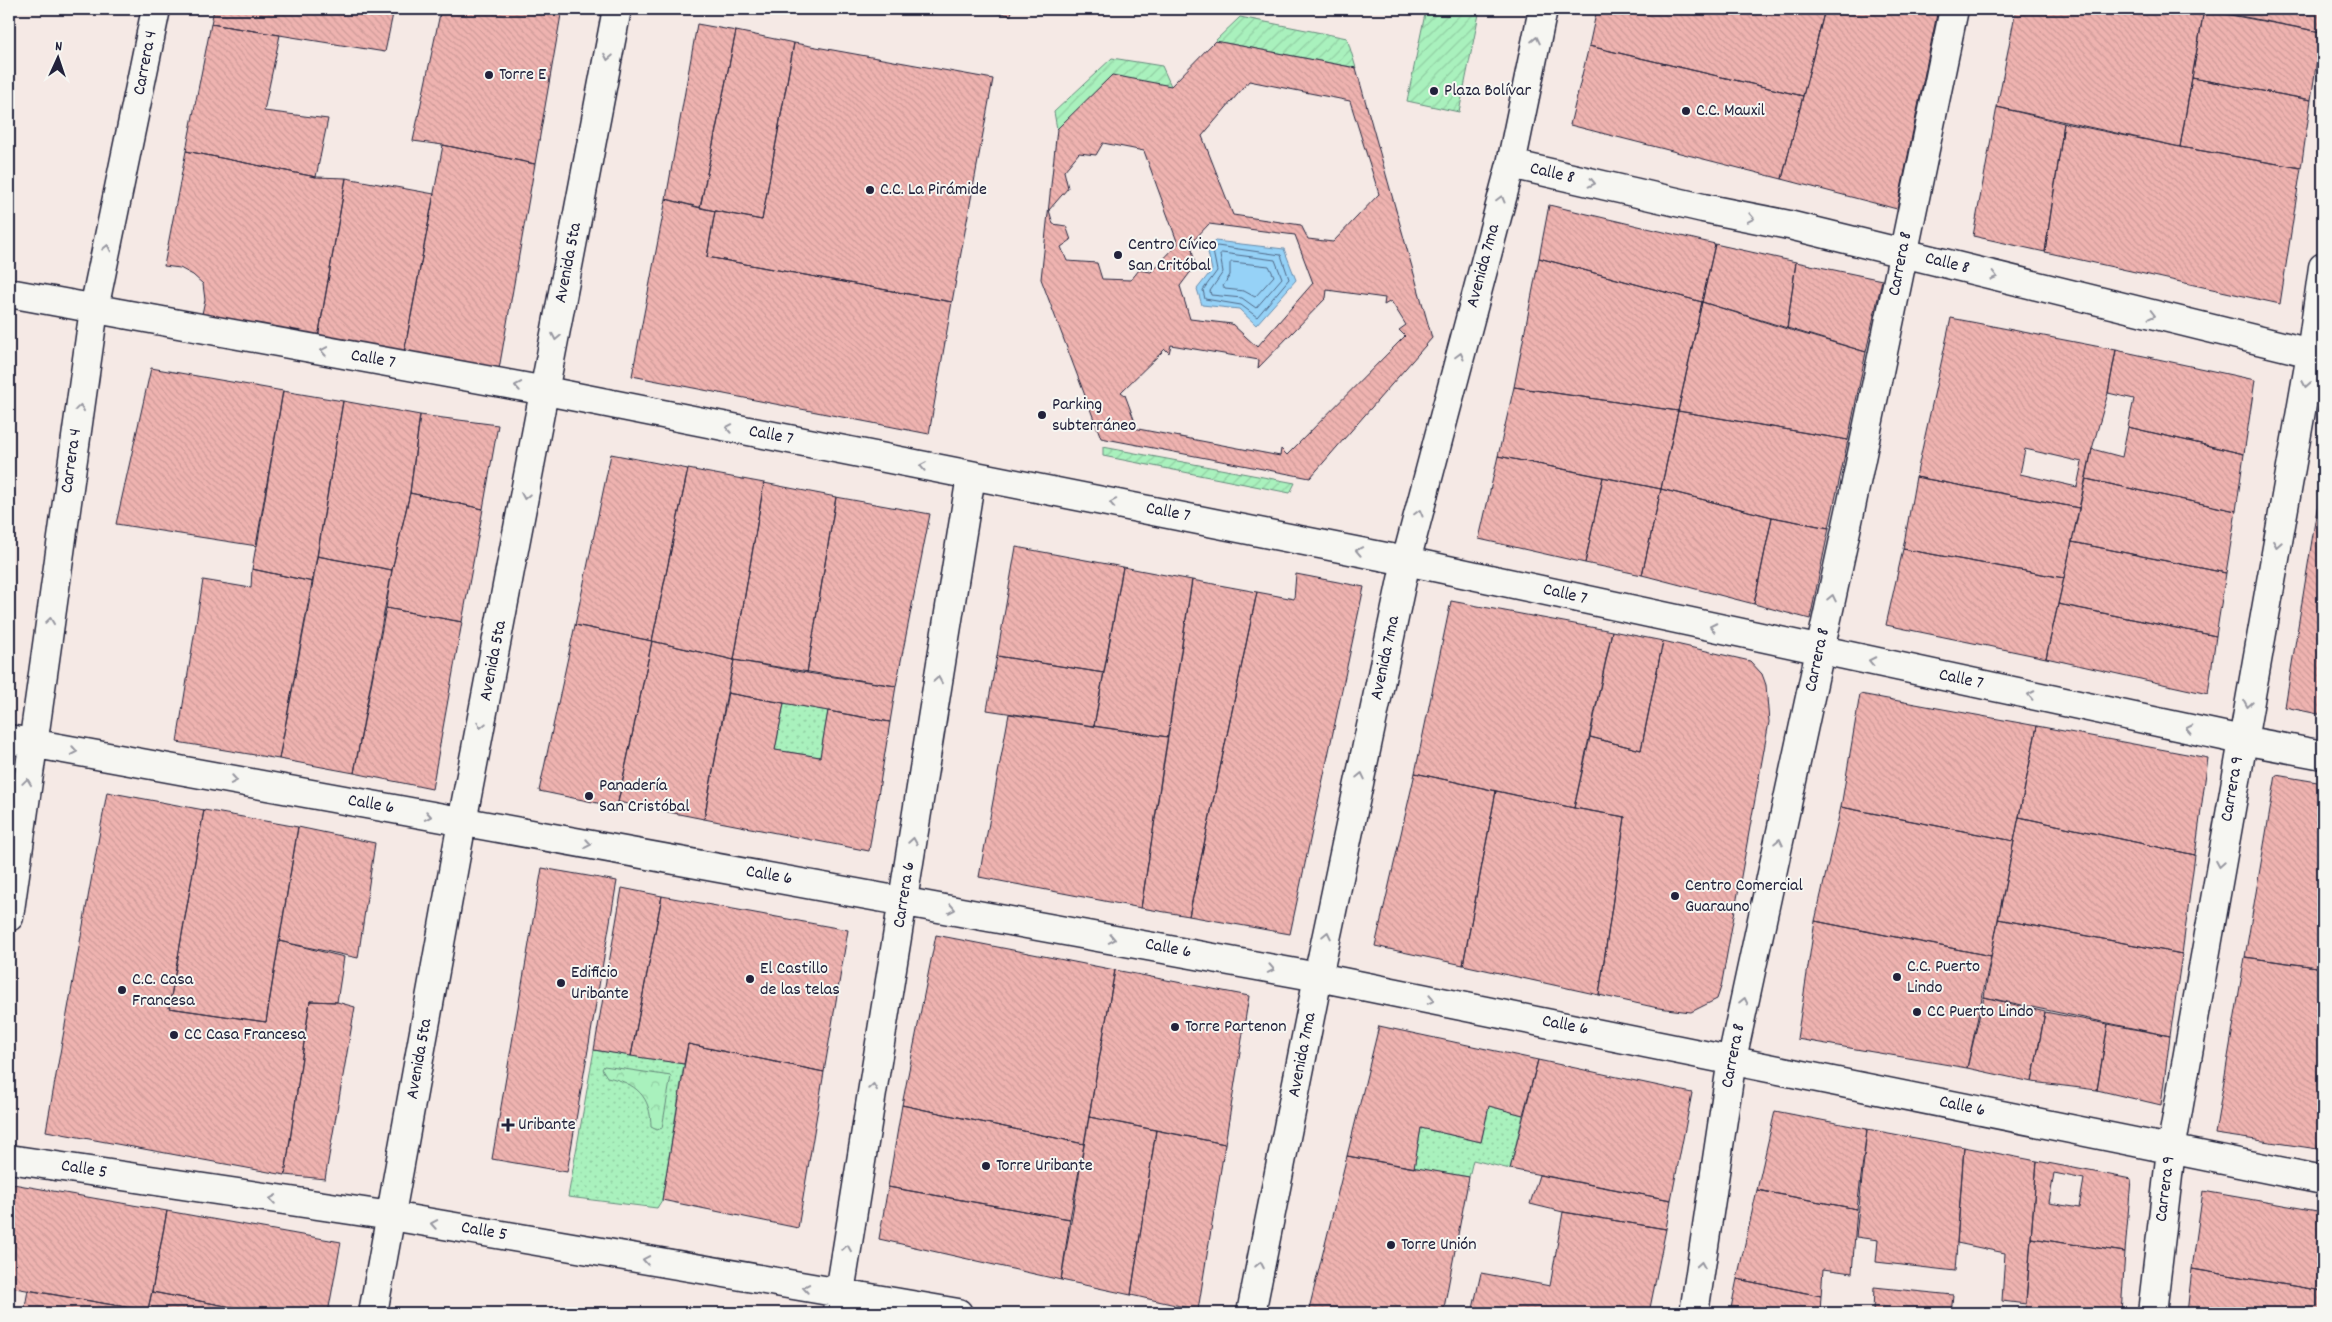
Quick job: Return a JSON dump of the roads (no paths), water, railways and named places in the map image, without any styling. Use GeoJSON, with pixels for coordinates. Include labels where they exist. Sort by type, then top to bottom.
{"type":"FeatureCollection","features":[{"type":"Feature","properties":{"kind":"street","name":"Carrera 4"},"geometry":{"type":"LineString","coordinates":[[9,917],[21,741],[94,309],[156,9]]}},
{"type":"Feature","properties":{"kind":"street","name":"Avenida 5ta"},"geometry":{"type":"LineString","coordinates":[[373,1313],[462,822],[546,391],[617,9]]}},
{"type":"Feature","properties":{"kind":"street","name":"Avenida 7ma"},"geometry":{"type":"LineString","coordinates":[[1251,1313],[1318,977],[1406,561],[1510,164],[1543,9]]}},
{"type":"Feature","properties":{"kind":"street","name":"Carrera 8"},"geometry":{"type":"LineString","coordinates":[[1694,1313],[1732,1059],[1954,9]]}},
{"type":"Feature","properties":{"kind":"street","name":"Calle 8"},"geometry":{"type":"LineString","coordinates":[[1510,164],[1703,208],[1788,225],[2317,355]]}},
{"type":"Feature","properties":{"kind":"street","name":"Carrera 9"},"geometry":{"type":"LineString","coordinates":[[2152,1313],[2171,1150],[2242,740],[2317,355],[2323,267]]}},
{"type":"Feature","properties":{"kind":"street","name":"Calle 7"},"geometry":{"type":"LineString","coordinates":[[9,293],[546,391],[1406,561],[2242,740],[2323,755]]}},
{"type":"Feature","properties":{"kind":"street","name":"Carrera 6"},"geometry":{"type":"LineString","coordinates":[[838,1304],[971,476]]}},
{"type":"Feature","properties":{"kind":"street","name":"Calle 6"},"geometry":{"type":"LineString","coordinates":[[21,741],[462,822],[904,900],[1318,977],[1732,1059],[2323,1180]]}},
{"type":"Feature","properties":{"kind":"street","name":"Calle 5"},"geometry":{"type":"LineString","coordinates":[[9,1158],[391,1216],[838,1304],[958,1313]]}},
{"type":"Feature","properties":{"kind":"water"},"geometry":{"type":"Polygon","coordinates":[[[1215,241],[1284,249],[1296,280],[1256,325],[1239,309],[1202,305],[1197,289],[1212,270],[1207,248],[1215,241]]]}},
{"type":"Feature","properties":{"kind":"place","name":"Torre E"},"geometry":{"type":"Point","coordinates":[489,75]}},
{"type":"Feature","properties":{"kind":"place","name":"Plaza Bolívar"},"geometry":{"type":"Point","coordinates":[1434,91]}},
{"type":"Feature","properties":{"kind":"place","name":"C.C. Mauxil"},"geometry":{"type":"Point","coordinates":[1686,111]}},
{"type":"Feature","properties":{"kind":"place","name":"C.C. La Pirámide"},"geometry":{"type":"Point","coordinates":[870,190]}},
{"type":"Feature","properties":{"kind":"place","name":"Centro Cívico San Critóbal"},"geometry":{"type":"Point","coordinates":[1118,255]}},
{"type":"Feature","properties":{"kind":"place","name":"Parking subterráneo"},"geometry":{"type":"Point","coordinates":[1042,415]}},
{"type":"Feature","properties":{"kind":"place","name":"Panadería San Cristóbal"},"geometry":{"type":"Point","coordinates":[589,796]}},
{"type":"Feature","properties":{"kind":"place","name":"Centro Comercial Guarauno"},"geometry":{"type":"Point","coordinates":[1675,896]}},
{"type":"Feature","properties":{"kind":"place","name":"C.C. Puerto Lindo"},"geometry":{"type":"Point","coordinates":[1897,977]}},
{"type":"Feature","properties":{"kind":"place","name":"El Castillo de las telas"},"geometry":{"type":"Point","coordinates":[750,979]}},
{"type":"Feature","properties":{"kind":"place","name":"Edificio Uribante"},"geometry":{"type":"Point","coordinates":[561,983]}},
{"type":"Feature","properties":{"kind":"place","name":"C.C. Casa Francesa"},"geometry":{"type":"Point","coordinates":[122,990]}},
{"type":"Feature","properties":{"kind":"place","name":"CC Puerto Lindo"},"geometry":{"type":"Point","coordinates":[1917,1012]}},
{"type":"Feature","properties":{"kind":"place","name":"Torre Partenon"},"geometry":{"type":"Point","coordinates":[1175,1027]}},
{"type":"Feature","properties":{"kind":"place","name":"CC Casa Francesa"},"geometry":{"type":"Point","coordinates":[174,1035]}},
{"type":"Feature","properties":{"kind":"place","name":"Uribante"},"geometry":{"type":"Point","coordinates":[508,1125]}},
{"type":"Feature","properties":{"kind":"place","name":"Torre Uribante"},"geometry":{"type":"Point","coordinates":[986,1166]}},
{"type":"Feature","properties":{"kind":"place","name":"Torre Unión"},"geometry":{"type":"Point","coordinates":[1391,1245]}}]}
